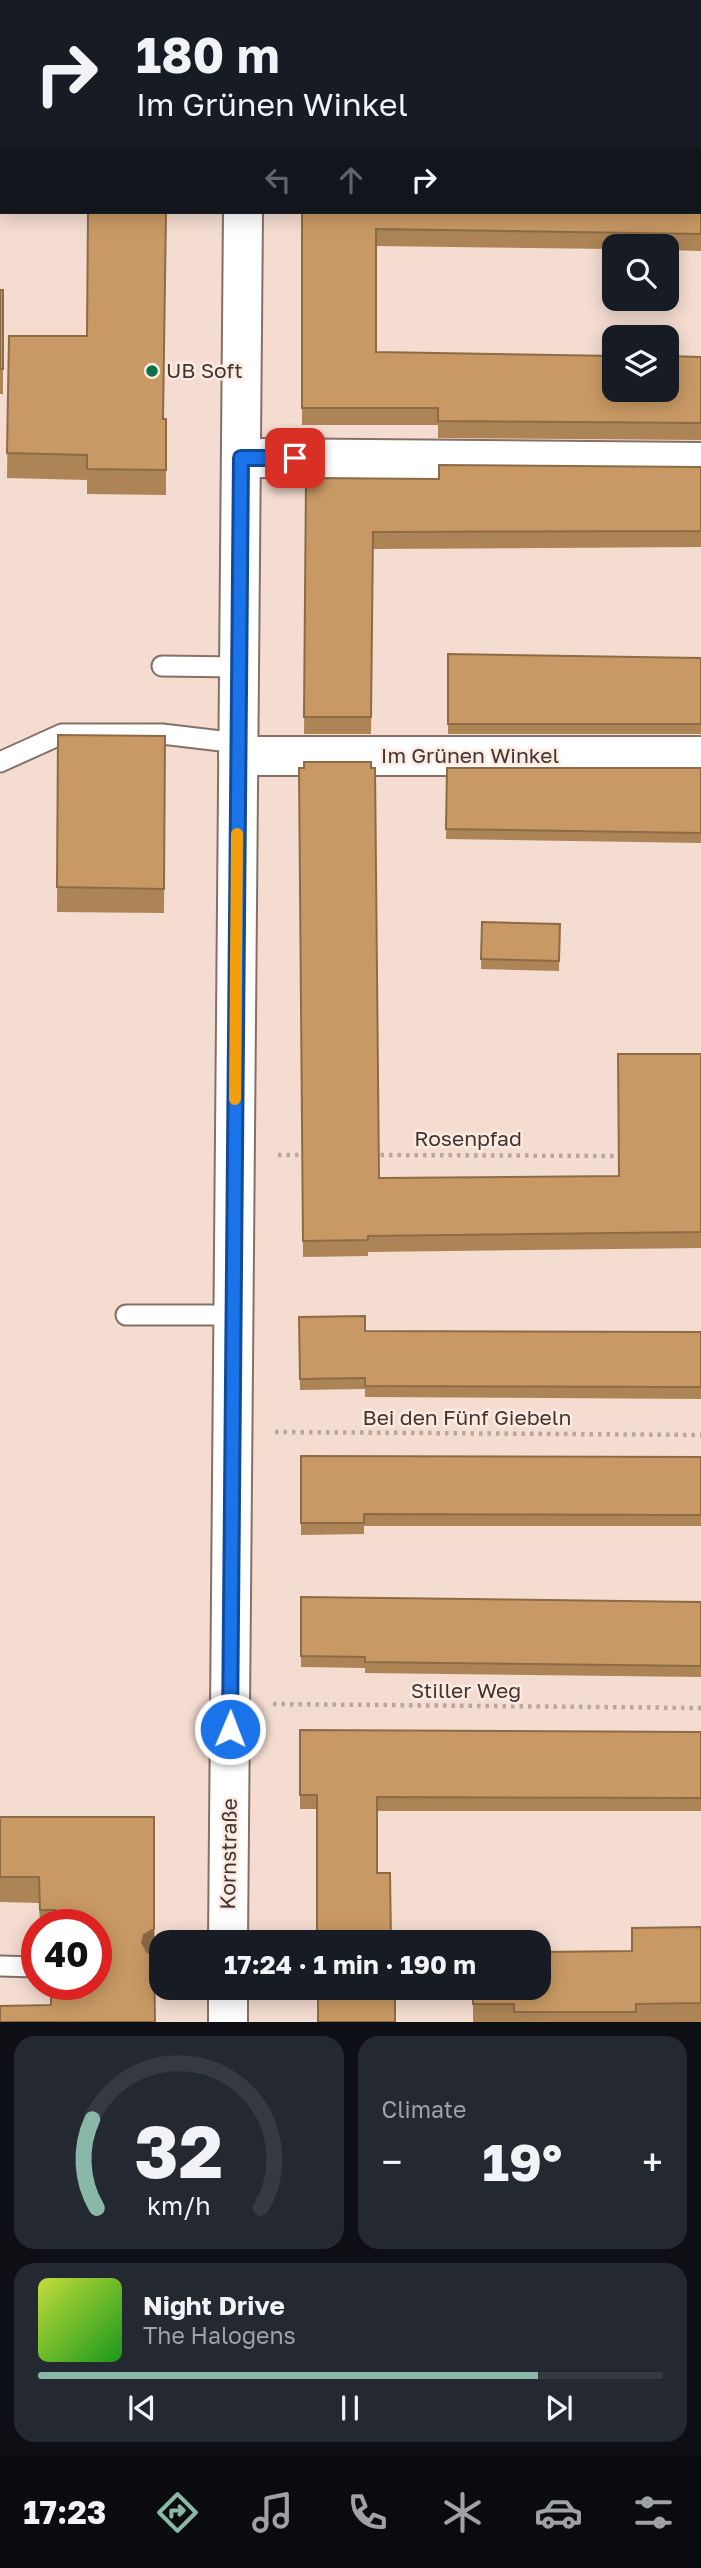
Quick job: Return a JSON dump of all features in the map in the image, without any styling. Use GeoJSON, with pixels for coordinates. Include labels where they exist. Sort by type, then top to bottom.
{"type":"FeatureCollection","features":[{"type":"Feature","properties":{"kind":"street","name":"Kornstraße"},"geometry":{"type":"LineString","coordinates":[[228,1930],[243,214]]}},
{"type":"Feature","properties":{"kind":"street"},"geometry":{"type":"LineString","coordinates":[[241,458],[701,462]]}},
{"type":"Feature","properties":{"kind":"street","name":"Im Grünen Winkel"},"geometry":{"type":"LineString","coordinates":[[238,750],[701,756]]}},
{"type":"Feature","properties":{"kind":"street"},"geometry":{"type":"LineString","coordinates":[[228,2000],[228,2022]]}},
{"type":"Feature","properties":{"kind":"lane"},"geometry":{"type":"LineString","coordinates":[[162,666],[239,667]]}},
{"type":"Feature","properties":{"kind":"lane"},"geometry":{"type":"LineString","coordinates":[[0,762],[62,734],[162,734],[238,750]]}},
{"type":"Feature","properties":{"kind":"lane"},"geometry":{"type":"LineString","coordinates":[[126,1315],[233,1315]]}},
{"type":"Feature","properties":{"kind":"lane"},"geometry":{"type":"LineString","coordinates":[[0,1966],[21,1967]]}},
{"type":"Feature","properties":{"kind":"path"},"geometry":{"type":"LineString","coordinates":[[235,1154],[318,1155]]}},
{"type":"Feature","properties":{"kind":"path","name":"Rosenpfad"},"geometry":{"type":"LineString","coordinates":[[359,1155],[633,1156]]}},
{"type":"Feature","properties":{"kind":"path","name":"Bei den Fünf Giebeln"},"geometry":{"type":"LineString","coordinates":[[233,1432],[701,1434]]}},
{"type":"Feature","properties":{"kind":"path","name":"Stiller Weg"},"geometry":{"type":"LineString","coordinates":[[230,1703],[701,1708]]}},
{"type":"Feature","properties":{"kind":"building"},"geometry":{"type":"Polygon","coordinates":[[[88,214],[166,214],[163,419],[166,419],[166,470],[87,469],[87,455],[7,453],[9,336],[87,336],[88,214]]]}},
{"type":"Feature","properties":{"kind":"building"},"geometry":{"type":"Polygon","coordinates":[[[302,214],[701,214],[701,234],[376,229],[376,352],[602,356],[602,402],[679,402],[679,356],[701,357],[701,423],[438,421],[438,408],[302,408],[302,214]]]}},
{"type":"Feature","properties":{"kind":"building"},"geometry":{"type":"Polygon","coordinates":[[[0,290],[3,290],[3,369],[0,369],[0,290]]]}},
{"type":"Feature","properties":{"kind":"building"},"geometry":{"type":"Polygon","coordinates":[[[439,465],[701,467],[701,531],[373,532],[371,717],[304,717],[306,478],[439,479],[439,465]]]}},
{"type":"Feature","properties":{"kind":"building"},"geometry":{"type":"Polygon","coordinates":[[[448,654],[701,658],[701,724],[448,724],[448,654]]]}},
{"type":"Feature","properties":{"kind":"building"},"geometry":{"type":"Polygon","coordinates":[[[58,735],[165,736],[164,889],[57,887],[58,735]]]}},
{"type":"Feature","properties":{"kind":"building"},"geometry":{"type":"Polygon","coordinates":[[[304,762],[371,762],[371,768],[375,768],[379,1178],[619,1176],[618,1054],[701,1054],[701,1232],[368,1236],[368,1240],[303,1241],[299,768],[304,768],[304,762]]]}},
{"type":"Feature","properties":{"kind":"building"},"geometry":{"type":"Polygon","coordinates":[[[447,768],[701,768],[701,833],[446,829],[447,768]]]}},
{"type":"Feature","properties":{"kind":"building"},"geometry":{"type":"Polygon","coordinates":[[[482,922],[560,924],[559,961],[481,959],[482,922]]]}},
{"type":"Feature","properties":{"kind":"building"},"geometry":{"type":"Polygon","coordinates":[[[365,1316],[365,1331],[701,1332],[701,1387],[365,1386],[365,1378],[300,1379],[299,1317],[365,1316]]]}},
{"type":"Feature","properties":{"kind":"building"},"geometry":{"type":"Polygon","coordinates":[[[301,1456],[701,1457],[701,1515],[364,1514],[364,1523],[301,1523],[301,1456]]]}},
{"type":"Feature","properties":{"kind":"building"},"geometry":{"type":"Polygon","coordinates":[[[301,1597],[701,1602],[701,1666],[365,1662],[365,1657],[301,1656],[301,1597]]]}},
{"type":"Feature","properties":{"kind":"building"},"geometry":{"type":"Polygon","coordinates":[[[300,1730],[701,1732],[701,1798],[377,1797],[377,1873],[390,1873],[391,1930],[317,1930],[317,1795],[300,1795],[300,1730]]]}},
{"type":"Feature","properties":{"kind":"building"},"geometry":{"type":"Polygon","coordinates":[[[0,1817],[154,1817],[154,1929],[144,1935],[142,1942],[149,1953],[149,2000],[155,2000],[155,2022],[0,2022],[0,2006],[51,2005],[51,2000],[112,2000],[112,1909],[40,1909],[39,1877],[0,1877],[0,1817]]]}},
{"type":"Feature","properties":{"kind":"building"},"geometry":{"type":"Polygon","coordinates":[[[701,1927],[701,2003],[636,2004],[636,2012],[514,2012],[514,2004],[473,2004],[473,2000],[551,2000],[551,1952],[632,1951],[632,1928],[701,1927]]]}},
{"type":"Feature","properties":{"kind":"building"},"geometry":{"type":"Polygon","coordinates":[[[318,2000],[395,2000],[395,2022],[318,2022],[318,2000]]]}},
{"type":"Feature","properties":{"kind":"slow traffic"},"geometry":{"type":"LineString","coordinates":[[235,1099],[237,834]]}},
{"type":"Feature","properties":{"kind":"place","name":"UB Soft"},"geometry":{"type":"Point","coordinates":[152,371]}},
{"type":"Feature","properties":{"kind":"route"},"geometry":{"type":"LineString","coordinates":[[230,1729],[241,458],[295,458]]}}]}
